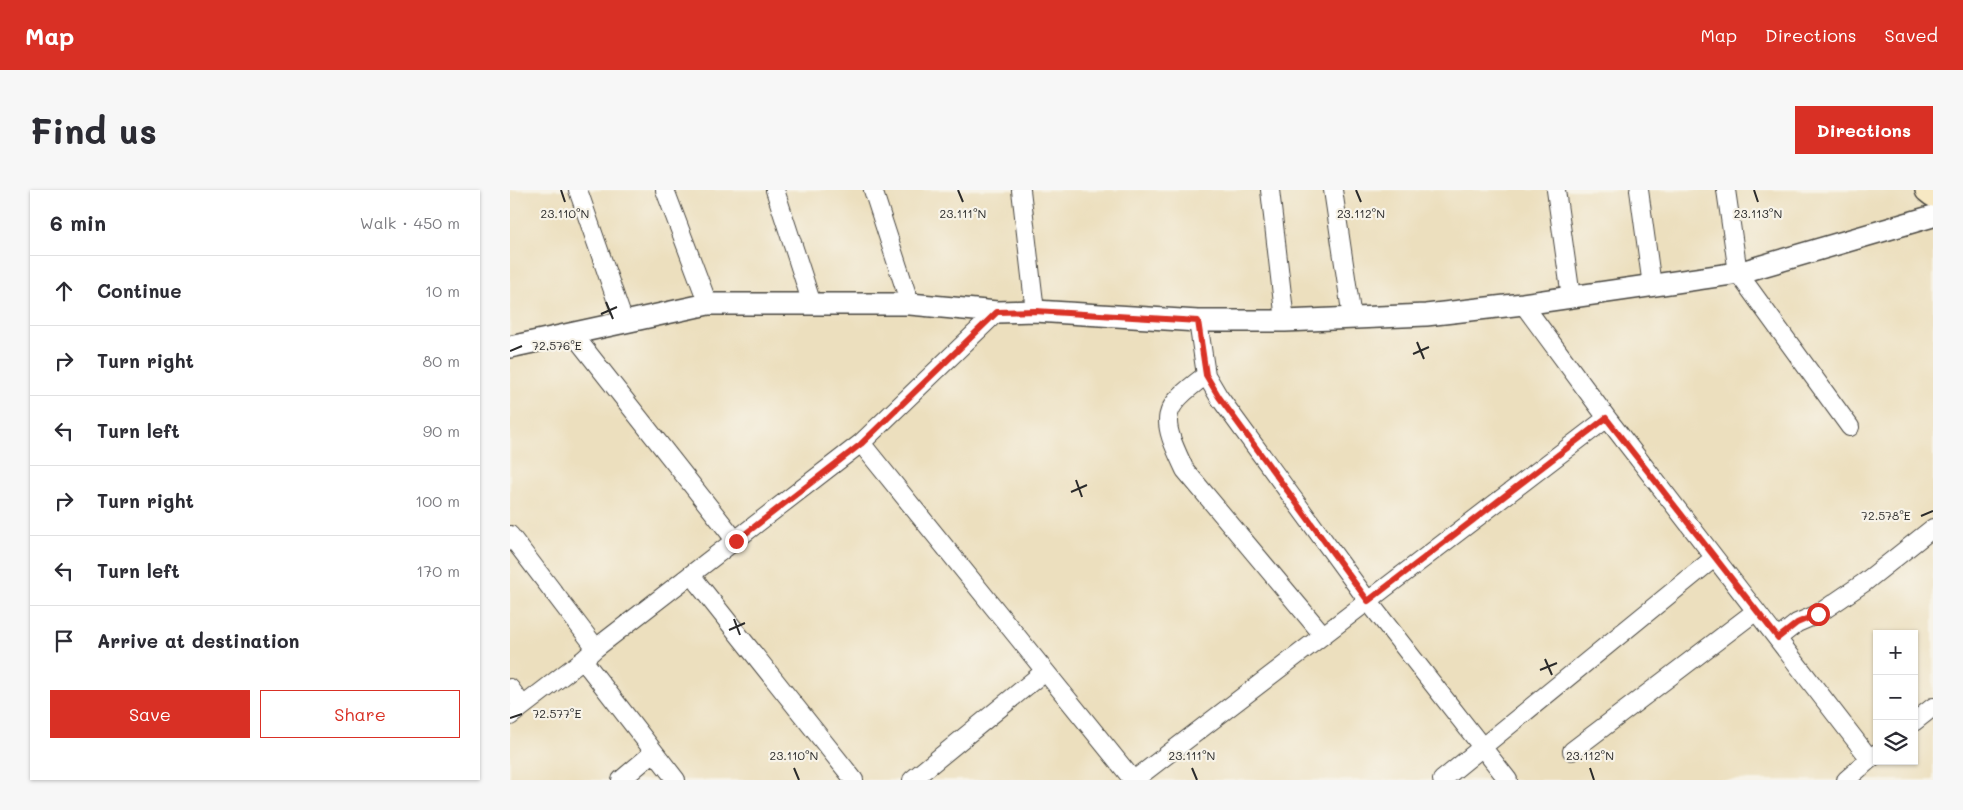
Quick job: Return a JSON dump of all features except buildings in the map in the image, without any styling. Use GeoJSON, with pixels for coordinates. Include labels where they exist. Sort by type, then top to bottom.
{"type":"FeatureCollection","features":[{"type":"Feature","properties":{"kind":"main road"},"geometry":{"type":"LineString","coordinates":[[1928,190],[1933,194]]}},
{"type":"Feature","properties":{"kind":"street"},"geometry":{"type":"LineString","coordinates":[[578,190],[624,322]]}},
{"type":"Feature","properties":{"kind":"street"},"geometry":{"type":"LineString","coordinates":[[665,190],[708,304]]}},
{"type":"Feature","properties":{"kind":"street"},"geometry":{"type":"LineString","coordinates":[[775,190],[812,304]]}},
{"type":"Feature","properties":{"kind":"street"},"geometry":{"type":"LineString","coordinates":[[873,190],[910,304]]}},
{"type":"Feature","properties":{"kind":"street"},"geometry":{"type":"LineString","coordinates":[[1022,190],[1035,311]]}},
{"type":"Feature","properties":{"kind":"street"},"geometry":{"type":"LineString","coordinates":[[1270,190],[1285,321]]}},
{"type":"Feature","properties":{"kind":"street"},"geometry":{"type":"LineString","coordinates":[[1333,190],[1352,318]]}},
{"type":"Feature","properties":{"kind":"street"},"geometry":{"type":"LineString","coordinates":[[1556,190],[1571,297]]}},
{"type":"Feature","properties":{"kind":"street"},"geometry":{"type":"LineString","coordinates":[[1639,190],[1652,286]]}},
{"type":"Feature","properties":{"kind":"street"},"geometry":{"type":"LineString","coordinates":[[1726,190],[1738,273],[1850,427]]}},
{"type":"Feature","properties":{"kind":"street"},"geometry":{"type":"LineString","coordinates":[[510,347],[708,304],[910,304],[997,312],[1035,311],[1198,321],[1285,321],[1426,315],[1522,304],[1738,273],[1933,216]]}},
{"type":"Feature","properties":{"kind":"street"},"geometry":{"type":"LineString","coordinates":[[1522,304],[1606,418],[1714,558],[1873,756],[1846,780]]}},
{"type":"Feature","properties":{"kind":"street"},"geometry":{"type":"LineString","coordinates":[[510,688],[517,711],[861,444],[997,312]]}},
{"type":"Feature","properties":{"kind":"street"},"geometry":{"type":"LineString","coordinates":[[1198,321],[1206,375],[1219,397],[1368,601],[1508,780]]}},
{"type":"Feature","properties":{"kind":"street"},"geometry":{"type":"LineString","coordinates":[[573,334],[736,541]]}},
{"type":"Feature","properties":{"kind":"street"},"geometry":{"type":"LineString","coordinates":[[1206,375],[1174,402],[1167,420],[1170,440],[1185,470],[1323,635]]}},
{"type":"Feature","properties":{"kind":"street"},"geometry":{"type":"LineString","coordinates":[[861,444],[1134,780],[1606,418]]}},
{"type":"Feature","properties":{"kind":"street"},"geometry":{"type":"LineString","coordinates":[[1778,638],[1797,623],[1818,614],[1865,582],[1933,528]]}},
{"type":"Feature","properties":{"kind":"street"},"geometry":{"type":"LineString","coordinates":[[510,535],[596,648]]}},
{"type":"Feature","properties":{"kind":"street"},"geometry":{"type":"LineString","coordinates":[[1442,780],[1714,558]]}},
{"type":"Feature","properties":{"kind":"street"},"geometry":{"type":"LineString","coordinates":[[691,575],[854,780]]}},
{"type":"Feature","properties":{"kind":"street"},"geometry":{"type":"LineString","coordinates":[[1572,751],[1756,612]]}},
{"type":"Feature","properties":{"kind":"street"},"geometry":{"type":"LineString","coordinates":[[583,660],[676,780]]}},
{"type":"Feature","properties":{"kind":"street"},"geometry":{"type":"LineString","coordinates":[[912,780],[1045,671]]}},
{"type":"Feature","properties":{"kind":"street"},"geometry":{"type":"LineString","coordinates":[[1916,720],[1933,706]]}},
{"type":"Feature","properties":{"kind":"street"},"geometry":{"type":"LineString","coordinates":[[621,780],[654,752]]}},
{"type":"Feature","properties":{"kind":"route"},"geometry":{"type":"LineString","coordinates":[[736,541],[861,444],[997,312],[1035,311],[1198,321],[1206,375],[1219,397],[1368,601],[1606,418],[1778,638],[1797,623],[1818,614]]}}]}
